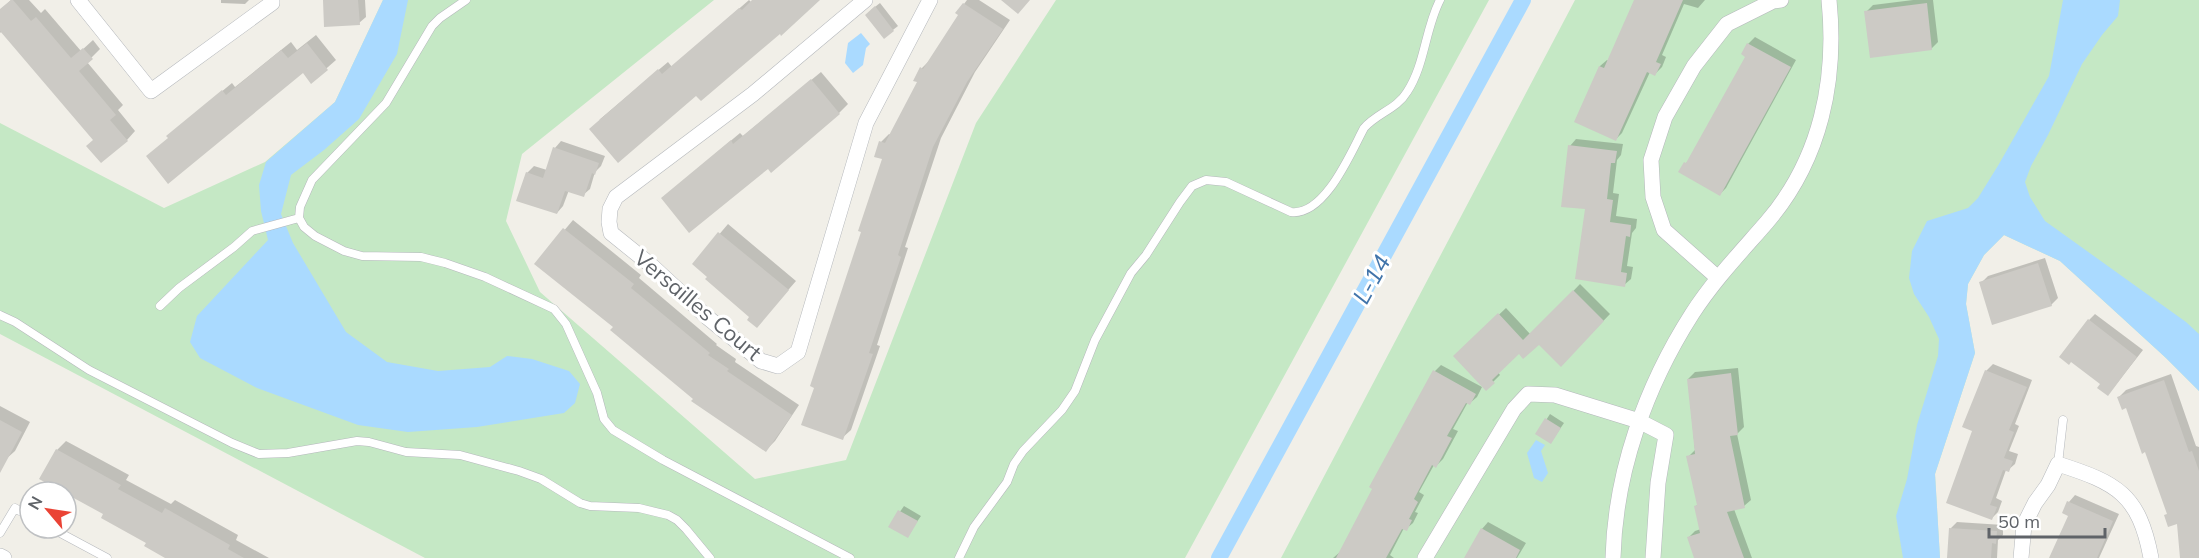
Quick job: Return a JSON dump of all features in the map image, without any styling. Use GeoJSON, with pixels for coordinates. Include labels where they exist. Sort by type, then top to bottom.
{"type":"FeatureCollection","features":[{"type":"Feature","properties":{"kind":"street"},"geometry":{"type":"LineString","coordinates":[[78,0],[151,91],[272,3],[272,0]]}},
{"type":"Feature","properties":{"kind":"street","name":"Versailles Court"},"geometry":{"type":"LineString","coordinates":[[865,0],[753,94],[616,197],[610,209],[611,233],[761,361],[778,366],[798,352],[866,123],[930,0]]}},
{"type":"Feature","properties":{"kind":"street"},"geometry":{"type":"LineString","coordinates":[[1718,278],[1664,230],[1653,197],[1651,160],[1665,117],[1694,66],[1726,24],[1773,1],[1781,0]]}},
{"type":"Feature","properties":{"kind":"street"},"geometry":{"type":"LineString","coordinates":[[1612,558],[1625,467],[1639,421],[1655,382],[1676,340],[1718,278],[1783,202],[1801,171],[1815,138],[1828,92],[1831,68],[1833,32],[1829,0]]}},
{"type":"Feature","properties":{"kind":"street"},"geometry":{"type":"LineString","coordinates":[[1425,558],[1514,409],[1528,394],[1555,395],[1639,421],[1666,435],[1658,483],[1653,558]]}},
{"type":"Feature","properties":{"kind":"street"},"geometry":{"type":"LineString","coordinates":[[2021,558],[2022,536],[2028,513],[2048,485],[2058,464],[2104,480],[2121,493],[2136,509],[2141,519],[2151,558]]}},
{"type":"Feature","properties":{"kind":"street"},"geometry":{"type":"LineString","coordinates":[[0,556],[4,558]]}},
{"type":"Feature","properties":{"kind":"lane"},"geometry":{"type":"LineString","coordinates":[[466,0],[432,26],[386,103],[312,180],[300,207],[299,218],[304,227],[315,236],[344,251],[362,256],[421,256],[485,277],[554,309],[566,324],[597,393],[604,419],[613,430],[663,460],[850,558]]}},
{"type":"Feature","properties":{"kind":"lane"},"geometry":{"type":"LineString","coordinates":[[959,558],[974,526],[1007,482],[1018,458],[1062,410],[1075,391],[1095,340],[1131,273],[1146,255],[1192,186],[1206,180],[1226,182],[1291,212],[1303,212],[1310,209],[1334,183],[1371,120],[1396,105],[1408,92],[1440,0]]}},
{"type":"Feature","properties":{"kind":"lane"},"geometry":{"type":"LineString","coordinates":[[160,306],[179,288],[252,231],[299,218]]}},
{"type":"Feature","properties":{"kind":"lane"},"geometry":{"type":"LineString","coordinates":[[0,315],[89,369],[260,454],[288,453],[369,441],[406,452],[460,455],[541,479],[580,503],[590,506],[639,508],[668,515],[686,529],[710,558]]}},
{"type":"Feature","properties":{"kind":"lane"},"geometry":{"type":"LineString","coordinates":[[2058,464],[2063,420]]}},
{"type":"Feature","properties":{"kind":"lane"},"geometry":{"type":"LineString","coordinates":[[0,534],[15,508],[18,510]]}},
{"type":"Feature","properties":{"kind":"lane"},"geometry":{"type":"LineString","coordinates":[[73,540],[107,558]]}},
{"type":"Feature","properties":{"kind":"green space"},"geometry":{"type":"Polygon","coordinates":[[[383,0],[714,0],[522,154],[506,221],[540,292],[755,479],[846,460],[976,123],[1056,0],[1489,0],[1185,558],[425,558],[0,334],[0,123],[164,208],[265,162],[335,102],[383,0]]]}},
{"type":"Feature","properties":{"kind":"green space"},"geometry":{"type":"Polygon","coordinates":[[[1575,0],[2199,0],[2199,391],[2060,261],[2004,235],[1984,255],[1968,284],[1966,304],[1975,353],[1935,474],[1940,558],[1281,558],[1575,0]]]}},
{"type":"Feature","properties":{"kind":"water"},"geometry":{"type":"Polygon","coordinates":[[[383,0],[408,0],[397,54],[359,119],[291,175],[281,214],[293,243],[346,332],[387,362],[438,371],[490,367],[507,356],[532,359],[569,371],[580,384],[575,403],[564,413],[477,427],[408,432],[358,425],[257,388],[200,358],[190,342],[197,316],[268,240],[261,211],[259,185],[266,162],[335,102],[383,0]]]}},
{"type":"Feature","properties":{"kind":"water"},"geometry":{"type":"Polygon","coordinates":[[[2063,0],[2120,0],[2118,16],[2082,64],[2031,166],[2025,182],[2030,197],[2045,221],[2186,322],[2199,334],[2199,391],[2060,261],[2004,235],[1984,255],[1968,284],[1966,304],[1975,353],[1935,474],[1940,558],[1903,558],[1896,516],[1907,479],[1917,425],[1938,356],[1939,339],[1929,317],[1914,294],[1909,278],[1912,251],[1927,221],[1968,208],[1978,198],[1999,164],[2049,76],[2063,0]]]}},
{"type":"Feature","properties":{"kind":"water"},"geometry":{"type":"Polygon","coordinates":[[[861,33],[870,44],[866,48],[863,65],[853,73],[845,63],[848,43],[861,33]]]}},
{"type":"Feature","properties":{"kind":"water"},"geometry":{"type":"Polygon","coordinates":[[[1536,440],[1545,445],[1541,451],[1548,473],[1542,482],[1534,478],[1527,453],[1536,440]]]}},
{"type":"Feature","properties":{"kind":"building"},"geometry":{"type":"Polygon","coordinates":[[[11,0],[31,21],[36,17],[71,58],[83,48],[93,59],[79,71],[116,115],[110,120],[128,141],[101,163],[86,146],[93,140],[0,31],[0,9],[11,0]]]}},
{"type":"Feature","properties":{"kind":"building"},"geometry":{"type":"Polygon","coordinates":[[[323,0],[358,0],[360,25],[324,27],[323,0]]]}},
{"type":"Feature","properties":{"kind":"building"},"geometry":{"type":"Polygon","coordinates":[[[752,0],[820,0],[781,36],[780,34],[701,101],[696,96],[618,163],[589,129],[658,69],[662,74],[739,8],[742,10],[752,0]]]}},
{"type":"Feature","properties":{"kind":"building"},"geometry":{"type":"Polygon","coordinates":[[[1001,0],[1030,0],[1018,14],[1001,0]]]}},
{"type":"Feature","properties":{"kind":"building"},"geometry":{"type":"Polygon","coordinates":[[[1634,0],[1683,0],[1656,62],[1661,64],[1655,76],[1647,72],[1616,141],[1574,122],[1599,66],[1604,68],[1634,0]]]}},
{"type":"Feature","properties":{"kind":"building"},"geometry":{"type":"Polygon","coordinates":[[[963,3],[1003,29],[967,82],[933,147],[898,255],[901,257],[869,353],[873,354],[843,440],[801,425],[814,388],[810,386],[861,232],[858,231],[882,159],[874,157],[879,141],[885,143],[917,82],[913,81],[920,67],[923,69],[958,15],[955,13],[963,3]]]}},
{"type":"Feature","properties":{"kind":"building"},"geometry":{"type":"Polygon","coordinates":[[[1927,3],[1932,50],[1870,58],[1864,11],[1927,3]]]}},
{"type":"Feature","properties":{"kind":"building"},"geometry":{"type":"Polygon","coordinates":[[[875,6],[894,31],[884,39],[865,15],[875,6]]]}},
{"type":"Feature","properties":{"kind":"building"},"geometry":{"type":"Polygon","coordinates":[[[307,43],[328,70],[311,84],[303,73],[168,184],[146,156],[168,138],[166,136],[222,90],[226,95],[281,50],[288,58],[307,43]]]}},
{"type":"Feature","properties":{"kind":"building"},"geometry":{"type":"Polygon","coordinates":[[[1747,43],[1791,67],[1720,196],[1678,172],[1684,162],[1686,163],[1745,57],[1741,54],[1747,43]]]}},
{"type":"Feature","properties":{"kind":"building"},"geometry":{"type":"Polygon","coordinates":[[[811,79],[840,114],[771,173],[768,169],[689,233],[661,198],[731,140],[733,144],[811,79]]]}},
{"type":"Feature","properties":{"kind":"building"},"geometry":{"type":"Polygon","coordinates":[[[1568,145],[1617,151],[1615,163],[1611,163],[1607,199],[1613,200],[1610,222],[1631,225],[1630,237],[1626,236],[1621,272],[1627,273],[1625,287],[1575,279],[1585,209],[1561,207],[1568,145]]]}},
{"type":"Feature","properties":{"kind":"building"},"geometry":{"type":"Polygon","coordinates":[[[553,147],[599,163],[595,175],[592,173],[584,197],[565,191],[557,214],[516,201],[526,172],[543,178],[553,147]]]}},
{"type":"Feature","properties":{"kind":"building"},"geometry":{"type":"Polygon","coordinates":[[[563,228],[634,284],[631,288],[710,353],[708,355],[729,369],[727,371],[792,415],[766,452],[691,401],[693,399],[610,330],[613,327],[534,264],[563,228]]]}},
{"type":"Feature","properties":{"kind":"building"},"geometry":{"type":"Polygon","coordinates":[[[718,232],[789,290],[757,328],[747,320],[749,317],[705,279],[707,277],[692,264],[718,232]]]}},
{"type":"Feature","properties":{"kind":"building"},"geometry":{"type":"Polygon","coordinates":[[[2038,263],[2052,306],[1992,325],[1979,282],[2038,263]]]}},
{"type":"Feature","properties":{"kind":"building"},"geometry":{"type":"Polygon","coordinates":[[[1573,290],[1604,321],[1561,367],[1539,345],[1523,359],[1519,354],[1492,380],[1495,383],[1486,391],[1453,356],[1498,313],[1523,340],[1573,290]]]}},
{"type":"Feature","properties":{"kind":"building"},"geometry":{"type":"Polygon","coordinates":[[[2088,319],[2137,357],[2108,396],[2097,388],[2100,384],[2071,362],[2069,365],[2059,357],[2088,319]]]}},
{"type":"Feature","properties":{"kind":"building"},"geometry":{"type":"Polygon","coordinates":[[[1433,370],[1476,394],[1470,405],[1466,403],[1447,436],[1452,438],[1442,457],[1436,468],[1432,465],[1414,499],[1418,502],[1409,519],[1412,520],[1407,531],[1402,529],[1386,558],[1336,558],[1372,489],[1369,487],[1433,370]]]}},
{"type":"Feature","properties":{"kind":"building"},"geometry":{"type":"Polygon","coordinates":[[[1985,370],[2027,387],[2009,430],[2014,432],[2004,458],[2013,461],[2009,472],[2003,470],[1990,505],[1997,507],[1992,520],[1946,503],[1972,431],[1962,427],[1985,370]]]}},
{"type":"Feature","properties":{"kind":"building"},"geometry":{"type":"Polygon","coordinates":[[[1731,373],[1738,435],[1730,436],[1745,508],[1727,512],[1744,558],[1694,558],[1687,537],[1700,533],[1694,506],[1697,505],[1686,456],[1695,454],[1687,379],[1731,373]]]}},
{"type":"Feature","properties":{"kind":"building"},"geometry":{"type":"Polygon","coordinates":[[[2164,380],[2189,452],[2192,451],[2199,471],[2199,558],[2180,558],[2177,524],[2168,527],[2164,515],[2167,514],[2145,452],[2142,454],[2126,408],[2122,410],[2117,397],[2164,380]]]}},
{"type":"Feature","properties":{"kind":"building"},"geometry":{"type":"Polygon","coordinates":[[[1545,418],[1561,428],[1551,444],[1535,434],[1545,418]]]}},
{"type":"Feature","properties":{"kind":"building"},"geometry":{"type":"Polygon","coordinates":[[[0,420],[22,432],[0,473],[0,420]]]}},
{"type":"Feature","properties":{"kind":"building"},"geometry":{"type":"Polygon","coordinates":[[[56,449],[121,485],[118,489],[162,513],[165,508],[230,545],[228,549],[244,558],[165,558],[144,546],[146,543],[101,518],[103,514],[78,500],[78,480],[39,479],[56,449]]]}},
{"type":"Feature","properties":{"kind":"building"},"geometry":{"type":"Polygon","coordinates":[[[2067,501],[2113,521],[2097,558],[2049,558],[2068,516],[2062,513],[2067,501]]]}},
{"type":"Feature","properties":{"kind":"building"},"geometry":{"type":"Polygon","coordinates":[[[898,510],[918,521],[908,538],[888,527],[898,510]]]}},
{"type":"Feature","properties":{"kind":"building"},"geometry":{"type":"Polygon","coordinates":[[[1481,528],[1520,550],[1516,558],[1464,558],[1481,528]]]}},
{"type":"Feature","properties":{"kind":"building"},"geometry":{"type":"Polygon","coordinates":[[[1949,528],[1997,531],[1996,544],[1992,543],[1991,558],[1947,558],[1949,528]]]}},
{"type":"Feature","properties":{"kind":"waterway","name":"L-14"},"geometry":{"type":"LineString","coordinates":[[1219,558],[1523,0]]}}]}
